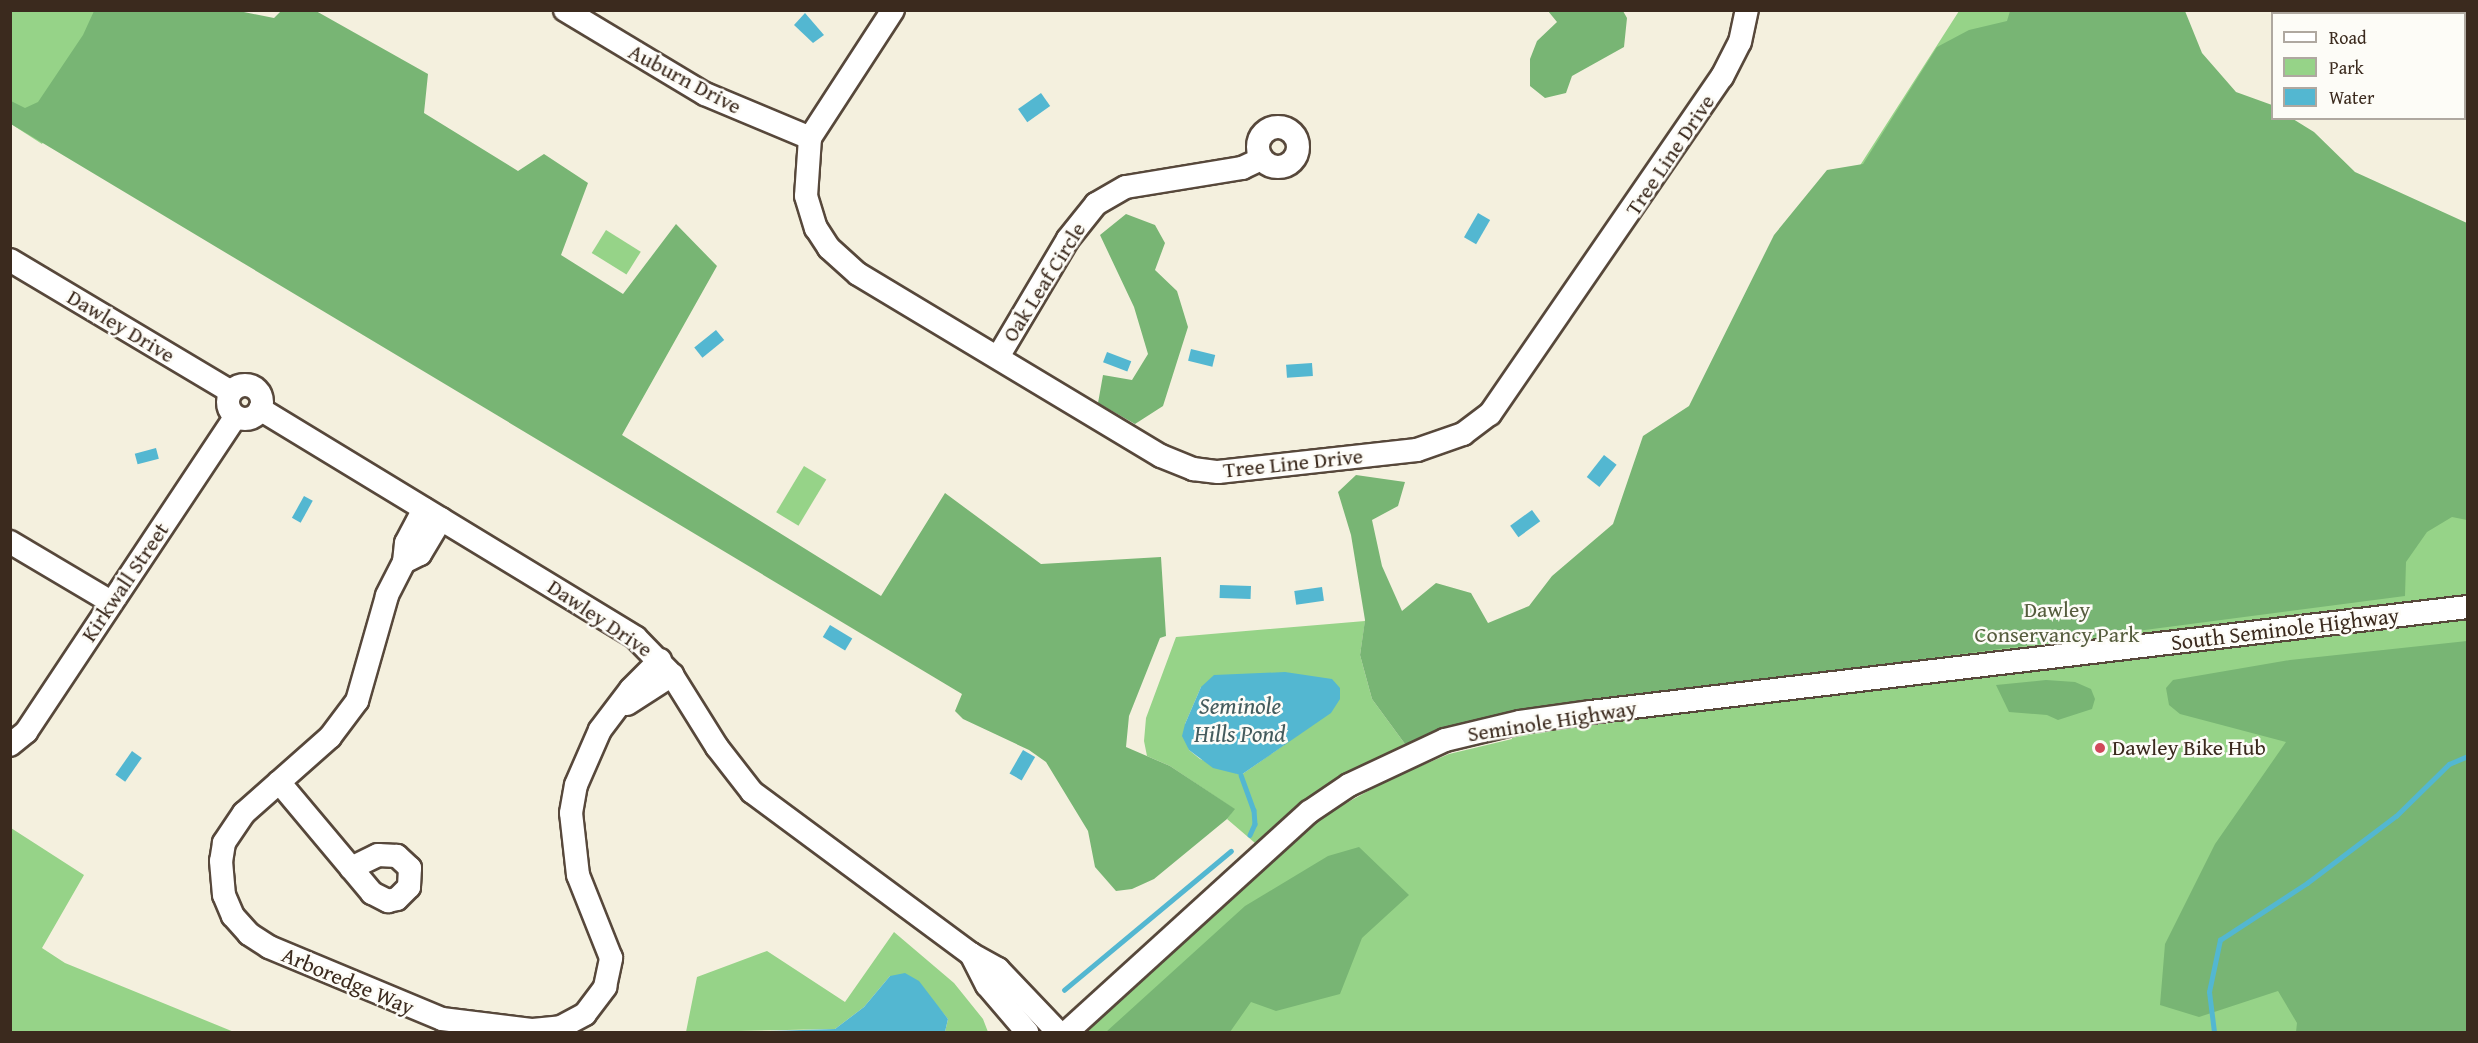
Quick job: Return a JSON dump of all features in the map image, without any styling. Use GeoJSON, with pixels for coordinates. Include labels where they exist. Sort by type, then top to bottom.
{"type":"FeatureCollection","features":[{"type":"Feature","properties":{"kind":"street","name":"Auburn Drive"},"geometry":{"type":"LineString","coordinates":[[565,10],[705,94],[810,138]]}},
{"type":"Feature","properties":{"kind":"street","name":"Tree Line Drive"},"geometry":{"type":"LineString","coordinates":[[893,10],[810,138],[806,196],[816,228],[829,248],[858,274],[1161,456],[1193,469],[1243,470],[1417,450],[1462,434],[1490,414],[1507,394],[1722,77],[1740,42],[1747,10]]}},
{"type":"Feature","properties":{"kind":"street","name":"Oak Leaf Circle"},"geometry":{"type":"LineString","coordinates":[[998,357],[1068,239],[1096,204],[1112,194],[1147,182],[1242,168],[1262,159]]}},
{"type":"Feature","properties":{"kind":"street","name":"Dawley Drive"},"geometry":{"type":"LineString","coordinates":[[10,260],[231,392]]}},
{"type":"Feature","properties":{"kind":"street"},"geometry":{"type":"LineString","coordinates":[[240,386],[251,386],[262,398],[260,409],[250,418],[236,416],[229,407],[231,392],[240,386]]}},
{"type":"Feature","properties":{"kind":"street","name":"Dawley Drive"},"geometry":{"type":"LineString","coordinates":[[260,409],[612,621],[666,668],[717,747],[752,792],[971,954],[998,969],[1058,1032]]}},
{"type":"Feature","properties":{"kind":"street","name":"Kirkwall Street"},"geometry":{"type":"LineString","coordinates":[[10,745],[26,732],[236,416]]}},
{"type":"Feature","properties":{"kind":"street","name":"Arboredge Way"},"geometry":{"type":"LineString","coordinates":[[433,514],[420,554],[404,562],[387,596],[357,701],[330,738],[233,826],[221,861],[224,895],[233,916],[249,934],[269,947],[419,1012],[502,1029],[561,1027],[574,1023],[596,1003],[610,971],[608,943],[578,875],[571,813],[587,752],[618,709],[666,668]]}},
{"type":"Feature","properties":{"kind":"street"},"geometry":{"type":"LineString","coordinates":[[10,542],[111,602]]}},
{"type":"Feature","properties":{"kind":"street","name":"South Seminole Highway"},"geometry":{"type":"LineString","coordinates":[[1924,671],[2468,608]]}},
{"type":"Feature","properties":{"kind":"street","name":"Seminole Highway"},"geometry":{"type":"LineString","coordinates":[[1066,1032],[1310,812],[1349,785],[1445,740],[1520,722],[1924,671]]}},
{"type":"Feature","properties":{"kind":"street"},"geometry":{"type":"LineString","coordinates":[[279,782],[351,868]]}},
{"type":"Feature","properties":{"kind":"street","name":"Dawley Drive"},"geometry":{"type":"LineString","coordinates":[[971,954],[987,985],[1027,1032]]}},
{"type":"Feature","properties":{"kind":"green space"},"geometry":{"type":"Polygon","coordinates":[[[10,11],[122,11],[42,144],[11,124],[10,11]]]}},
{"type":"Feature","properties":{"kind":"green space"},"geometry":{"type":"Polygon","coordinates":[[[94,11],[239,11],[274,18],[281,11],[316,11],[428,74],[424,113],[518,171],[544,154],[588,183],[561,255],[623,294],[676,224],[717,266],[622,435],[881,596],[945,493],[1041,564],[1161,557],[1166,636],[1160,638],[1129,716],[1126,747],[1170,766],[1235,809],[1227,819],[1154,879],[1132,889],[1116,891],[1095,867],[1088,831],[1046,762],[1029,750],[963,719],[955,711],[962,694],[11,124],[11,101],[25,108],[38,102],[83,35],[94,11]]]}},
{"type":"Feature","properties":{"kind":"green space"},"geometry":{"type":"Polygon","coordinates":[[[1548,11],[1623,11],[1627,18],[1624,47],[1572,76],[1566,93],[1545,98],[1530,86],[1530,59],[1537,41],[1557,22],[1548,11]]]}},
{"type":"Feature","properties":{"kind":"green space","name":"Dawley Conservancy Park"},"geometry":{"type":"Polygon","coordinates":[[[1959,11],[2061,11],[2467,255],[2467,1032],[1086,1032],[1250,877],[1330,812],[1390,779],[1449,754],[1512,739],[1509,713],[1959,11]]]}},
{"type":"Feature","properties":{"kind":"green space"},"geometry":{"type":"Polygon","coordinates":[[[2010,11],[2185,11],[2202,53],[2236,92],[2271,105],[2271,120],[2295,120],[2314,132],[2355,172],[2467,223],[2467,520],[2452,517],[2427,532],[2406,562],[2405,596],[1509,713],[1463,724],[1405,744],[1372,699],[1360,655],[1365,620],[1351,535],[1338,492],[1356,475],[1405,482],[1398,506],[1372,520],[1382,566],[1402,611],[1436,583],[1471,593],[1488,623],[1529,606],[1552,576],[1613,524],[1643,436],[1689,406],[1774,235],[1827,170],[1863,164],[1937,47],[1969,30],[2007,21],[2010,11]]]}},
{"type":"Feature","properties":{"kind":"green space"},"geometry":{"type":"Polygon","coordinates":[[[1126,214],[1155,225],[1165,243],[1155,270],[1177,291],[1188,327],[1163,406],[1135,424],[1098,403],[1103,375],[1132,380],[1148,354],[1134,307],[1100,235],[1126,214]]]}},
{"type":"Feature","properties":{"kind":"green space"},"geometry":{"type":"Polygon","coordinates":[[[606,230],[641,252],[626,275],[592,253],[606,230]]]}},
{"type":"Feature","properties":{"kind":"green space"},"geometry":{"type":"Polygon","coordinates":[[[804,466],[826,479],[798,526],[776,512],[804,466]]]}},
{"type":"Feature","properties":{"kind":"green space"},"geometry":{"type":"Polygon","coordinates":[[[1365,621],[1360,655],[1372,699],[1405,744],[1342,779],[1255,843],[1227,819],[1234,809],[1170,766],[1147,756],[1144,741],[1146,718],[1176,637],[1365,621]],[[1201,687],[1185,724],[1189,750],[1200,759],[1241,775],[1284,745],[1201,687]]]}},
{"type":"Feature","properties":{"kind":"green space"},"geometry":{"type":"Polygon","coordinates":[[[2467,641],[2467,1032],[2296,1032],[2297,1023],[2278,991],[2199,1017],[2160,1005],[2165,944],[2215,844],[2286,742],[2180,714],[2169,705],[2166,688],[2173,680],[2290,660],[2467,641]]]}},
{"type":"Feature","properties":{"kind":"green space"},"geometry":{"type":"Polygon","coordinates":[[[2046,680],[2075,682],[2091,689],[2095,699],[2092,709],[2058,720],[2047,715],[2009,712],[1996,685],[2046,680]]]}},
{"type":"Feature","properties":{"kind":"green space"},"geometry":{"type":"Polygon","coordinates":[[[11,828],[84,875],[42,948],[65,963],[234,1032],[11,1032],[11,828]]]}},
{"type":"Feature","properties":{"kind":"green space"},"geometry":{"type":"Polygon","coordinates":[[[1359,847],[1409,895],[1362,938],[1340,994],[1276,1011],[1251,1002],[1230,1032],[1106,1032],[1245,906],[1328,856],[1359,847]]]}},
{"type":"Feature","properties":{"kind":"green space"},"geometry":{"type":"Polygon","coordinates":[[[894,932],[954,983],[983,1019],[988,1032],[945,1032],[948,1019],[934,1002],[890,976],[864,1007],[835,1029],[686,1032],[697,977],[767,951],[845,1002],[894,932]]]}},
{"type":"Feature","properties":{"kind":"water"},"geometry":{"type":"Polygon","coordinates":[[[805,13],[824,35],[813,43],[794,25],[805,13]]]}},
{"type":"Feature","properties":{"kind":"water"},"geometry":{"type":"Polygon","coordinates":[[[1041,93],[1050,106],[1027,122],[1018,109],[1041,93]]]}},
{"type":"Feature","properties":{"kind":"water"},"geometry":{"type":"Polygon","coordinates":[[[1478,213],[1490,220],[1476,244],[1464,237],[1478,213]]]}},
{"type":"Feature","properties":{"kind":"water"},"geometry":{"type":"Polygon","coordinates":[[[716,330],[724,340],[702,358],[694,348],[716,330]]]}},
{"type":"Feature","properties":{"kind":"water"},"geometry":{"type":"Polygon","coordinates":[[[1191,349],[1215,355],[1212,367],[1188,361],[1191,349]]]}},
{"type":"Feature","properties":{"kind":"water"},"geometry":{"type":"Polygon","coordinates":[[[1107,352],[1131,361],[1127,372],[1103,362],[1107,352]]]}},
{"type":"Feature","properties":{"kind":"water"},"geometry":{"type":"Polygon","coordinates":[[[1312,363],[1313,376],[1287,378],[1286,365],[1312,363]]]}},
{"type":"Feature","properties":{"kind":"water"},"geometry":{"type":"Polygon","coordinates":[[[156,448],[159,459],[138,464],[135,454],[156,448]]]}},
{"type":"Feature","properties":{"kind":"water"},"geometry":{"type":"Polygon","coordinates":[[[1604,455],[1617,465],[1599,487],[1587,477],[1604,455]]]}},
{"type":"Feature","properties":{"kind":"water"},"geometry":{"type":"Polygon","coordinates":[[[304,496],[313,501],[301,523],[292,518],[304,496]]]}},
{"type":"Feature","properties":{"kind":"water"},"geometry":{"type":"Polygon","coordinates":[[[1532,510],[1540,521],[1518,537],[1510,526],[1532,510]]]}},
{"type":"Feature","properties":{"kind":"water"},"geometry":{"type":"Polygon","coordinates":[[[1220,585],[1251,586],[1251,599],[1220,598],[1220,585]]]}},
{"type":"Feature","properties":{"kind":"water"},"geometry":{"type":"Polygon","coordinates":[[[1322,587],[1324,601],[1296,605],[1294,591],[1322,587]]]}},
{"type":"Feature","properties":{"kind":"water"},"geometry":{"type":"Polygon","coordinates":[[[830,625],[852,638],[845,650],[823,637],[830,625]]]}},
{"type":"Feature","properties":{"kind":"water","name":"Seminole Hills Pond"},"geometry":{"type":"Polygon","coordinates":[[[1285,672],[1332,679],[1340,688],[1340,699],[1331,713],[1241,775],[1213,768],[1189,750],[1182,736],[1185,724],[1201,687],[1214,675],[1285,672]]]}},
{"type":"Feature","properties":{"kind":"water"},"geometry":{"type":"Polygon","coordinates":[[[1023,750],[1035,757],[1022,780],[1010,773],[1023,750]]]}},
{"type":"Feature","properties":{"kind":"water"},"geometry":{"type":"Polygon","coordinates":[[[132,751],[142,758],[125,782],[115,775],[132,751]]]}},
{"type":"Feature","properties":{"kind":"water"},"geometry":{"type":"Polygon","coordinates":[[[905,973],[919,981],[948,1019],[945,1032],[742,1032],[835,1029],[864,1007],[890,976],[905,973]]]}},
{"type":"Feature","properties":{"kind":"waterway"},"geometry":{"type":"LineString","coordinates":[[2214,1032],[2209,992],[2220,940],[2307,883],[2396,816],[2449,764],[2468,756]]}},
{"type":"Feature","properties":{"kind":"waterway"},"geometry":{"type":"LineString","coordinates":[[1241,775],[1254,810],[1255,824],[1250,835]]}},
{"type":"Feature","properties":{"kind":"waterway"},"geometry":{"type":"LineString","coordinates":[[1064,990],[1231,851]]}},
{"type":"Feature","properties":{"kind":"place","name":"Dawley Bike Hub"},"geometry":{"type":"Point","coordinates":[2100,748]}}]}
